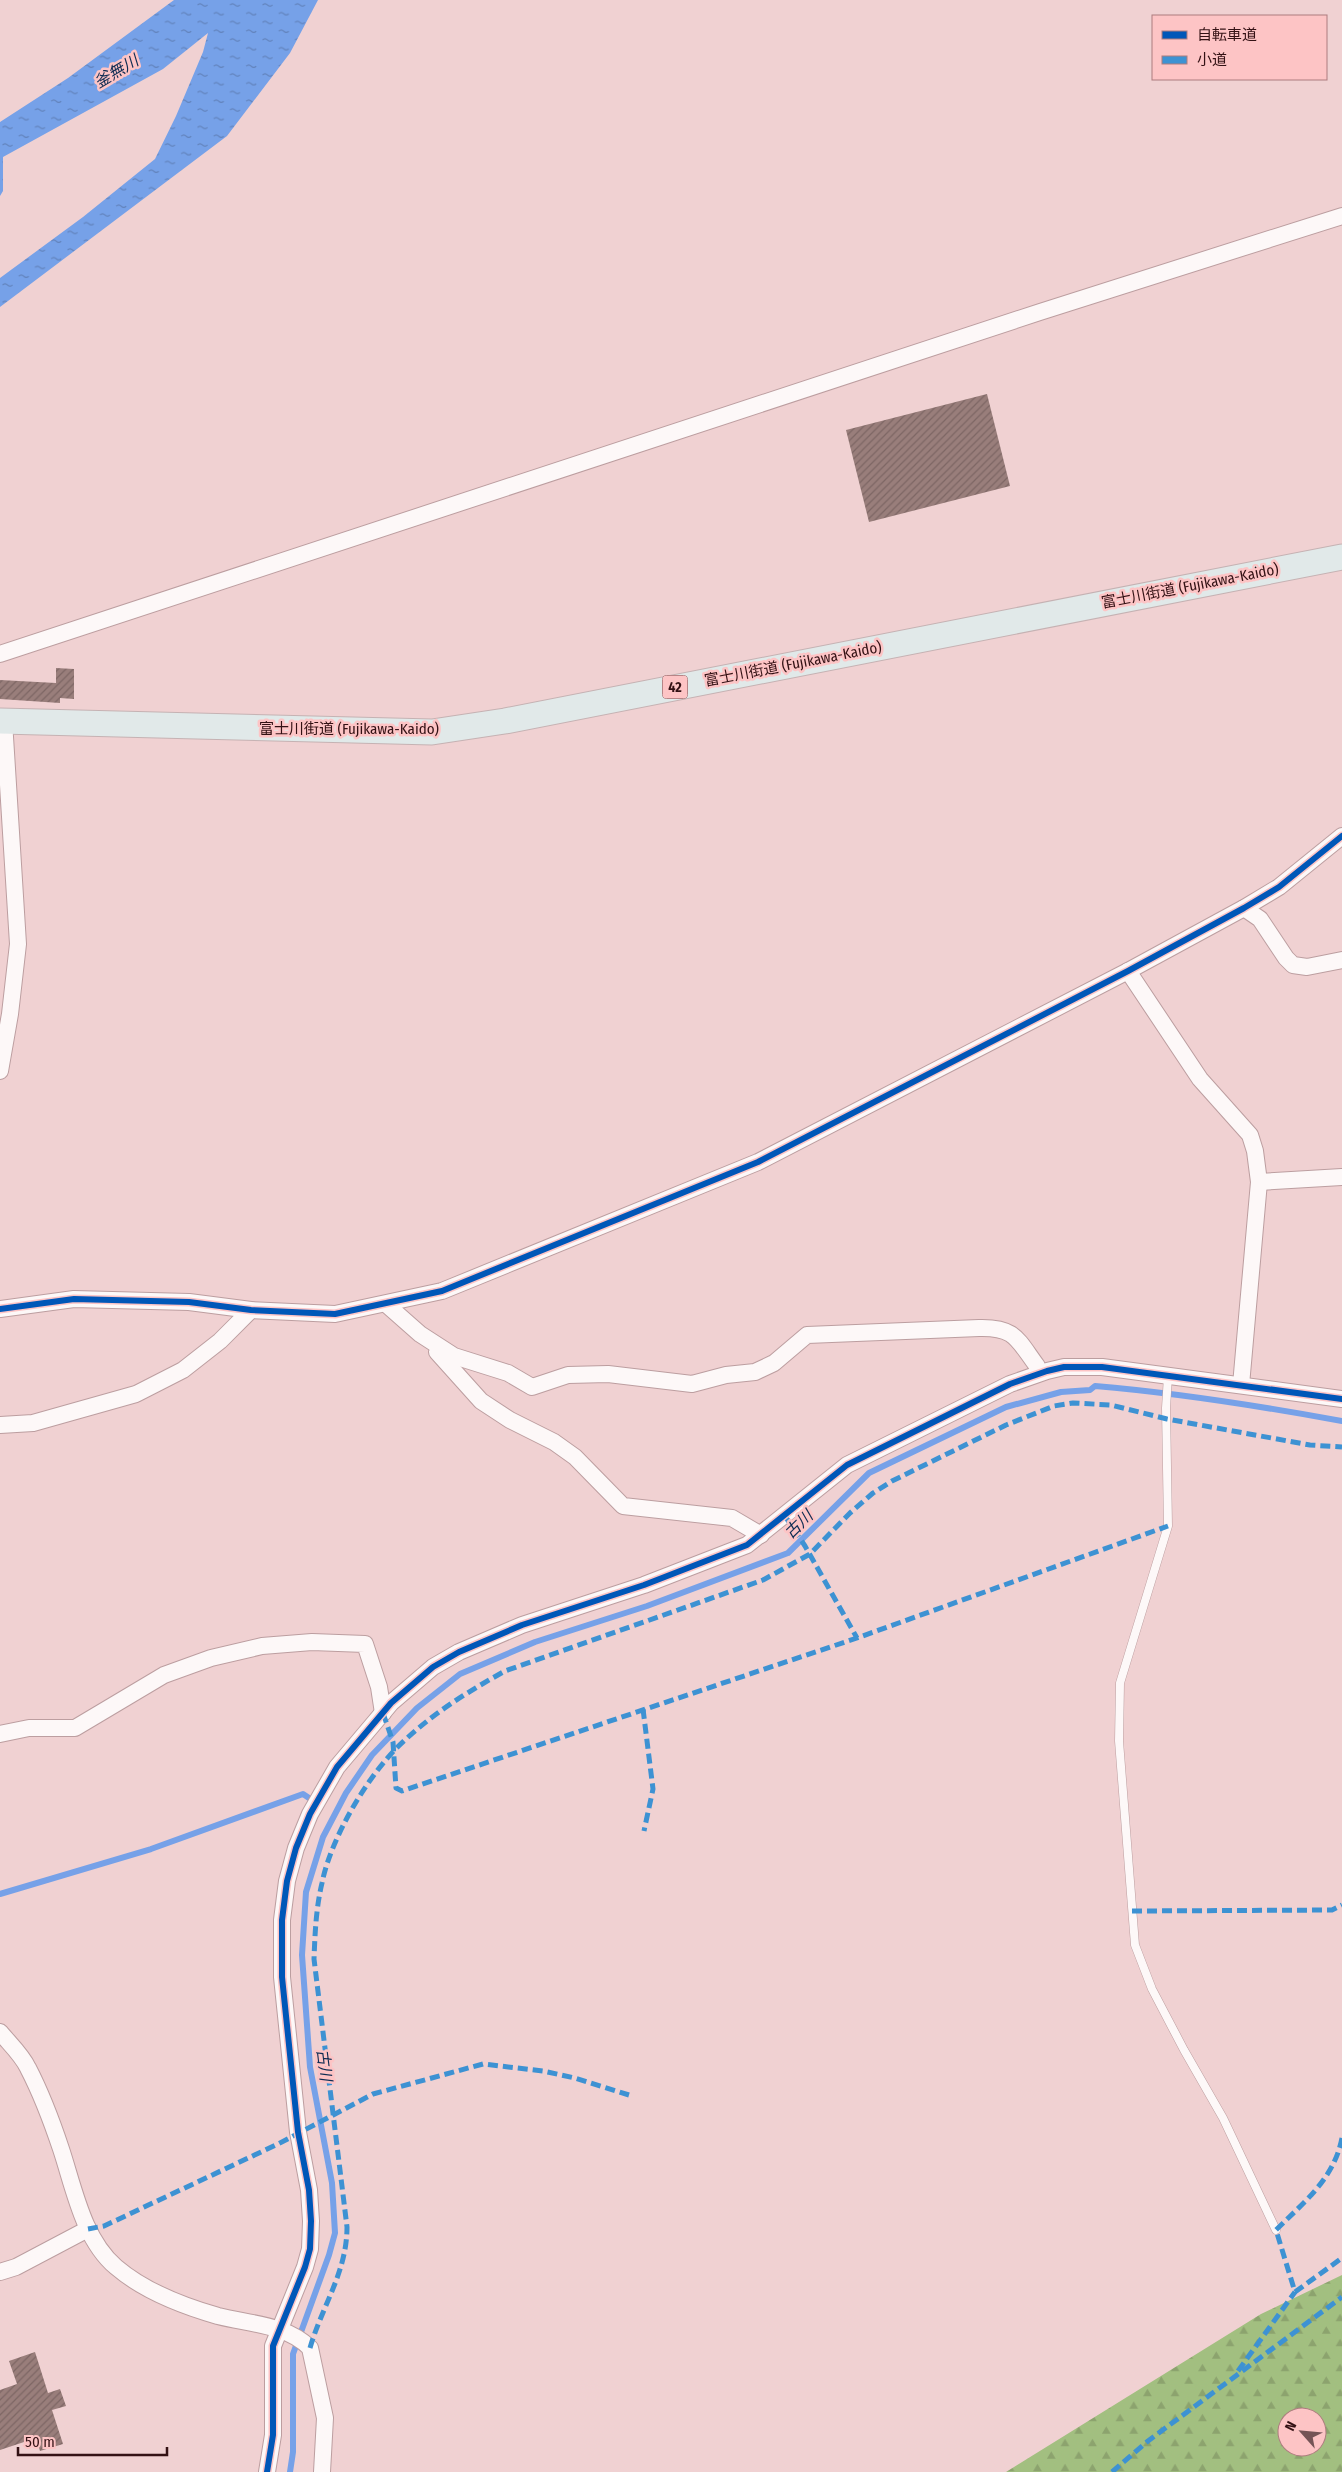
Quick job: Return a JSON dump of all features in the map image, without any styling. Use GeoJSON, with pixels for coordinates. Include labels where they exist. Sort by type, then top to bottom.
{"type":"FeatureCollection","features":[{"type":"Feature","properties":{"kind":"main road","name":"富士川街道 (Fujikawa-Kaido)"},"geometry":{"type":"LineString","coordinates":[[2,721],[432,732],[505,720],[1342,557]]}},
{"type":"Feature","properties":{"kind":"street"},"geometry":{"type":"LineString","coordinates":[[0,654],[1040,312],[1342,216]]}},
{"type":"Feature","properties":{"kind":"street"},"geometry":{"type":"LineString","coordinates":[[0,1071],[10,1014],[18,944],[2,721]]}},
{"type":"Feature","properties":{"kind":"street"},"geometry":{"type":"LineString","coordinates":[[0,1309],[74,1299],[189,1302],[251,1310],[334,1314],[386,1304],[442,1290],[496,1270],[758,1162],[1128,972],[1244,908],[1279,887],[1342,836]]}},
{"type":"Feature","properties":{"kind":"street"},"geometry":{"type":"LineString","coordinates":[[1244,908],[1260,919],[1286,958],[1293,965],[1307,967],[1342,960]]}},
{"type":"Feature","properties":{"kind":"street"},"geometry":{"type":"LineString","coordinates":[[1128,972],[1200,1079],[1250,1135],[1255,1152],[1260,1182],[1241,1385]]}},
{"type":"Feature","properties":{"kind":"street"},"geometry":{"type":"LineString","coordinates":[[1260,1182],[1342,1178]]}},
{"type":"Feature","properties":{"kind":"street"},"geometry":{"type":"LineString","coordinates":[[386,1304],[420,1334],[481,1401],[510,1420],[554,1442],[575,1457],[623,1506],[732,1518],[761,1535]]}},
{"type":"Feature","properties":{"kind":"street"},"geometry":{"type":"LineString","coordinates":[[0,1424],[33,1423],[136,1394],[183,1370],[220,1341],[251,1310]]}},
{"type":"Feature","properties":{"kind":"street"},"geometry":{"type":"LineString","coordinates":[[420,1334],[454,1356],[508,1373],[532,1387],[568,1375],[608,1374],[692,1384],[762,1369],[774,1363],[807,1335],[941,1329],[997,1328],[1007,1331],[1015,1336],[1037,1366]]}},
{"type":"Feature","properties":{"kind":"street"},"geometry":{"type":"LineString","coordinates":[[268,2472],[273,2435],[273,2346],[282,2331],[305,2267],[310,2249],[311,2221],[309,2190],[298,2132],[282,1977],[282,1920],[287,1881],[296,1848],[323,1789],[358,1740],[391,1703],[433,1667],[483,1640],[718,1558],[747,1546],[847,1465],[1028,1377],[1056,1369],[1102,1366],[1168,1378],[1241,1385],[1342,1400]]}},
{"type":"Feature","properties":{"kind":"street"},"geometry":{"type":"LineString","coordinates":[[0,1734],[29,1728],[75,1728],[164,1675],[195,1663],[262,1646],[312,1642],[365,1644],[378,1687],[383,1713]]}},
{"type":"Feature","properties":{"kind":"street"},"geometry":{"type":"LineString","coordinates":[[0,2032],[6,2047],[28,2065],[59,2144],[88,2228],[96,2244],[116,2267],[150,2289],[184,2305],[219,2316],[282,2331],[310,2348],[325,2418],[322,2472]]}},
{"type":"Feature","properties":{"kind":"street"},"geometry":{"type":"LineString","coordinates":[[0,2272],[16,2267],[88,2228]]}},
{"type":"Feature","properties":{"kind":"lane"},"geometry":{"type":"LineString","coordinates":[[1168,1378],[1166,1408],[1168,1526],[1120,1683],[1120,1740],[1135,1945],[1152,1989],[1223,2118],[1276,2230]]}},
{"type":"Feature","properties":{"kind":"green space"},"geometry":{"type":"Polygon","coordinates":[[[1342,2275],[1342,2472],[1006,2472],[1261,2314],[1342,2275]]]}},
{"type":"Feature","properties":{"kind":"water","name":"釜無川"},"geometry":{"type":"Polygon","coordinates":[[[174,0],[318,0],[290,53],[227,136],[0,307],[0,278],[83,217],[155,159],[176,116],[203,52],[208,33],[163,69],[3,157],[3,191],[0,196],[0,122],[68,78],[174,0]]]}},
{"type":"Feature","properties":{"kind":"building"},"geometry":{"type":"Polygon","coordinates":[[[987,394],[1010,486],[869,522],[846,430],[987,394]]]}},
{"type":"Feature","properties":{"kind":"building"},"geometry":{"type":"Polygon","coordinates":[[[56,668],[74,669],[74,699],[60,698],[60,703],[0,699],[0,680],[56,683],[56,668]]]}},
{"type":"Feature","properties":{"kind":"building"},"geometry":{"type":"Polygon","coordinates":[[[35,2352],[48,2393],[60,2389],[66,2406],[52,2410],[63,2444],[40,2451],[36,2438],[0,2450],[0,2390],[17,2384],[9,2361],[35,2352]]]}},
{"type":"Feature","properties":{"kind":"waterway","name":"古川"},"geometry":{"type":"LineString","coordinates":[[290,2472],[293,2452],[293,2354],[329,2255],[335,2233],[332,2183],[310,2067],[302,1955],[306,1892],[323,1837],[346,1793],[372,1755],[417,1708],[460,1674],[535,1642],[647,1606],[788,1553],[869,1473],[1006,1407],[1061,1392],[1090,1390],[1095,1386],[1219,1400],[1342,1421]]}},
{"type":"Feature","properties":{"kind":"waterway"},"geometry":{"type":"LineString","coordinates":[[0,1894],[151,1849],[303,1794],[312,1800]]}},
{"type":"Feature","properties":{"kind":"marked path"},"geometry":{"type":"LineString","coordinates":[[310,2348],[343,2259],[347,2227],[314,1959],[320,1892],[334,1846],[354,1806],[392,1753],[416,1730],[453,1702],[505,1671],[763,1580],[810,1554],[850,1513],[873,1493],[892,1481],[1006,1425],[1054,1406],[1073,1403],[1111,1405],[1167,1419],[1310,1445],[1342,1447]]}},
{"type":"Feature","properties":{"kind":"marked path"},"geometry":{"type":"LineString","coordinates":[[785,1516],[805,1546],[857,1638]]}},
{"type":"Feature","properties":{"kind":"marked path"},"geometry":{"type":"LineString","coordinates":[[383,1713],[393,1742],[396,1788],[402,1791],[857,1638],[1168,1526]]}},
{"type":"Feature","properties":{"kind":"marked path"},"geometry":{"type":"LineString","coordinates":[[643,1709],[653,1789],[644,1831]]}},
{"type":"Feature","properties":{"kind":"marked path"},"geometry":{"type":"LineString","coordinates":[[1132,1911],[1332,1910],[1342,1905]]}},
{"type":"Feature","properties":{"kind":"marked path"},"geometry":{"type":"LineString","coordinates":[[88,2229],[104,2226],[278,2144],[373,2094],[483,2064],[543,2071],[575,2078],[629,2095]]}},
{"type":"Feature","properties":{"kind":"marked path"},"geometry":{"type":"LineString","coordinates":[[1342,2138],[1338,2153],[1325,2178],[1276,2230],[1295,2292],[1342,2258]]}},
{"type":"Feature","properties":{"kind":"marked path"},"geometry":{"type":"LineString","coordinates":[[1238,2371],[1295,2292]]}},
{"type":"Feature","properties":{"kind":"marked path"},"geometry":{"type":"LineString","coordinates":[[1112,2472],[1148,2441],[1342,2297]]}},
{"type":"Feature","properties":{"kind":"cycle path"},"geometry":{"type":"LineString","coordinates":[[0,1309],[74,1299],[189,1302],[251,1310],[335,1314],[442,1291],[758,1162],[1128,971],[1244,908],[1279,887],[1342,836]]}},
{"type":"Feature","properties":{"kind":"cycle path"},"geometry":{"type":"LineString","coordinates":[[267,2472],[273,2435],[273,2346],[305,2267],[310,2249],[311,2221],[309,2190],[298,2132],[282,1977],[282,1920],[287,1881],[296,1848],[310,1814],[337,1767],[391,1703],[433,1667],[459,1652],[522,1625],[644,1585],[747,1545],[847,1465],[1010,1384],[1047,1371],[1064,1367],[1102,1367],[1342,1399]]}}]}
